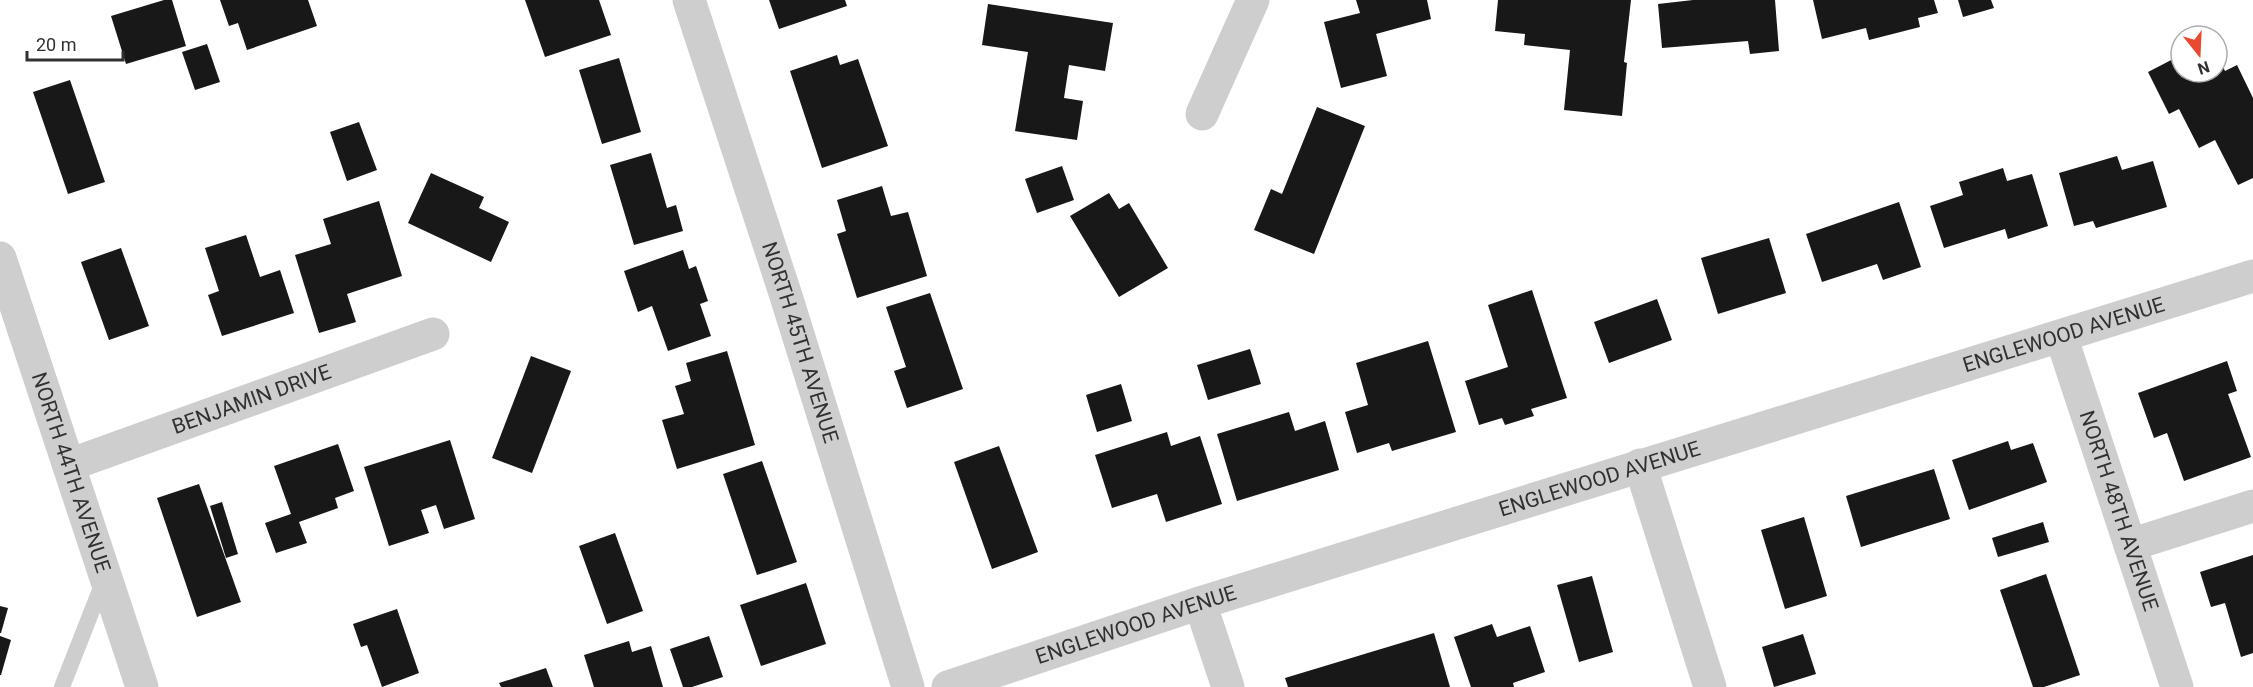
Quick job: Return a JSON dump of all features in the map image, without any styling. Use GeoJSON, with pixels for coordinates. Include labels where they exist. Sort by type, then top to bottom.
{"type":"FeatureCollection","features":[{"type":"Feature","properties":{"kind":"street","name":"NORTH 45TH AVENUE"},"geometry":{"type":"LineString","coordinates":[[689,0],[789,307],[908,687]]}},
{"type":"Feature","properties":{"kind":"street"},"geometry":{"type":"LineString","coordinates":[[1202,114],[1253,0]]}},
{"type":"Feature","properties":{"kind":"street","name":"NORTH 44TH AVENUE"},"geometry":{"type":"LineString","coordinates":[[0,258],[142,687]]}},
{"type":"Feature","properties":{"kind":"street","name":"ENGLEWOOD AVENUE"},"geometry":{"type":"LineString","coordinates":[[948,687],[1200,603],[2253,276]]}},
{"type":"Feature","properties":{"kind":"street","name":"BENJAMIN DRIVE"},"geometry":{"type":"LineString","coordinates":[[69,465],[433,334]]}},
{"type":"Feature","properties":{"kind":"street","name":"NORTH 48TH AVENUE"},"geometry":{"type":"LineString","coordinates":[[2061,336],[2177,687]]}},
{"type":"Feature","properties":{"kind":"street"},"geometry":{"type":"LineString","coordinates":[[1640,465],[1710,687]]}},
{"type":"Feature","properties":{"kind":"street"},"geometry":{"type":"LineString","coordinates":[[2130,545],[2253,506]]}},
{"type":"Feature","properties":{"kind":"street"},"geometry":{"type":"LineString","coordinates":[[1200,603],[1228,687]]}},
{"type":"Feature","properties":{"kind":"lane"},"geometry":{"type":"LineString","coordinates":[[62,687],[106,577]]}},
{"type":"Feature","properties":{"kind":"building"},"geometry":{"type":"Polygon","coordinates":[[[164,0],[172,0],[186,46],[126,64],[111,16],[164,0]]]}},
{"type":"Feature","properties":{"kind":"building"},"geometry":{"type":"Polygon","coordinates":[[[220,0],[308,0],[317,26],[247,50],[238,23],[229,26],[220,0]]]}},
{"type":"Feature","properties":{"kind":"building"},"geometry":{"type":"Polygon","coordinates":[[[525,0],[599,0],[611,35],[545,57],[525,0]]]}},
{"type":"Feature","properties":{"kind":"building"},"geometry":{"type":"Polygon","coordinates":[[[769,0],[845,0],[847,6],[779,29],[769,0]]]}},
{"type":"Feature","properties":{"kind":"building"},"geometry":{"type":"Polygon","coordinates":[[[1356,0],[1427,0],[1431,19],[1376,34],[1387,76],[1341,88],[1324,22],[1360,13],[1356,0]]]}},
{"type":"Feature","properties":{"kind":"building"},"geometry":{"type":"Polygon","coordinates":[[[1498,0],[1631,0],[1624,62],[1627,63],[1622,116],[1564,110],[1570,50],[1524,45],[1525,34],[1495,31],[1498,0]]]}},
{"type":"Feature","properties":{"kind":"building"},"geometry":{"type":"Polygon","coordinates":[[[1693,0],[1775,0],[1779,51],[1750,54],[1748,41],[1662,48],[1658,4],[1693,0]]]}},
{"type":"Feature","properties":{"kind":"building"},"geometry":{"type":"Polygon","coordinates":[[[1813,0],[1934,0],[1938,13],[1918,18],[1920,27],[1869,40],[1866,28],[1822,39],[1813,0]]]}},
{"type":"Feature","properties":{"kind":"building"},"geometry":{"type":"Polygon","coordinates":[[[1958,0],[1991,0],[1994,8],[1963,17],[1958,0]]]}},
{"type":"Feature","properties":{"kind":"building"},"geometry":{"type":"Polygon","coordinates":[[[988,4],[1113,23],[1105,71],[1069,65],[1064,98],[1083,101],[1077,140],[1015,131],[1028,52],[982,45],[988,4]]]}},
{"type":"Feature","properties":{"kind":"building"},"geometry":{"type":"Polygon","coordinates":[[[207,44],[220,82],[195,90],[182,52],[207,44]]]}},
{"type":"Feature","properties":{"kind":"building"},"geometry":{"type":"Polygon","coordinates":[[[837,55],[840,65],[858,59],[888,146],[822,168],[790,71],[837,55]]]}},
{"type":"Feature","properties":{"kind":"building"},"geometry":{"type":"Polygon","coordinates":[[[619,58],[641,132],[602,144],[579,70],[619,58]]]}},
{"type":"Feature","properties":{"kind":"building"},"geometry":{"type":"Polygon","coordinates":[[[2169,61],[2169,84],[2229,84],[2229,69],[2237,65],[2253,98],[2253,178],[2238,185],[2215,140],[2199,148],[2179,109],[2169,114],[2148,72],[2169,61]]]}},
{"type":"Feature","properties":{"kind":"building"},"geometry":{"type":"Polygon","coordinates":[[[70,80],[105,182],[68,194],[33,92],[70,80]]]}},
{"type":"Feature","properties":{"kind":"building"},"geometry":{"type":"Polygon","coordinates":[[[1317,107],[1365,126],[1314,254],[1254,230],[1271,189],[1282,194],[1317,107]]]}},
{"type":"Feature","properties":{"kind":"building"},"geometry":{"type":"Polygon","coordinates":[[[359,122],[377,170],[347,181],[330,132],[359,122]]]}},
{"type":"Feature","properties":{"kind":"building"},"geometry":{"type":"Polygon","coordinates":[[[651,153],[667,208],[676,205],[683,231],[634,245],[610,165],[651,153]]]}},
{"type":"Feature","properties":{"kind":"building"},"geometry":{"type":"Polygon","coordinates":[[[2117,156],[2122,170],[2153,161],[2167,207],[2096,228],[2093,221],[2074,226],[2059,173],[2117,156]]]}},
{"type":"Feature","properties":{"kind":"building"},"geometry":{"type":"Polygon","coordinates":[[[1062,166],[1074,200],[1037,213],[1025,179],[1062,166]]]}},
{"type":"Feature","properties":{"kind":"building"},"geometry":{"type":"Polygon","coordinates":[[[2003,168],[2007,181],[2032,174],[2048,226],[2008,239],[2005,229],[1944,248],[1930,206],[1963,195],[1959,182],[2003,168]]]}},
{"type":"Feature","properties":{"kind":"building"},"geometry":{"type":"Polygon","coordinates":[[[431,173],[484,197],[479,208],[509,222],[491,262],[408,223],[431,173]]]}},
{"type":"Feature","properties":{"kind":"building"},"geometry":{"type":"Polygon","coordinates":[[[882,186],[891,216],[908,212],[927,276],[857,298],[837,234],[846,231],[837,200],[882,186]]]}},
{"type":"Feature","properties":{"kind":"building"},"geometry":{"type":"Polygon","coordinates":[[[1109,193],[1119,209],[1129,203],[1168,268],[1119,297],[1070,216],[1109,193]]]}},
{"type":"Feature","properties":{"kind":"building"},"geometry":{"type":"Polygon","coordinates":[[[379,201],[402,276],[347,294],[356,322],[319,333],[295,255],[331,244],[323,219],[379,201]]]}},
{"type":"Feature","properties":{"kind":"building"},"geometry":{"type":"Polygon","coordinates":[[[1899,202],[1921,267],[1883,280],[1877,264],[1822,282],[1806,234],[1899,202]]]}},
{"type":"Feature","properties":{"kind":"building"},"geometry":{"type":"Polygon","coordinates":[[[246,235],[260,277],[280,270],[294,313],[222,336],[208,295],[219,291],[205,248],[246,235]]]}},
{"type":"Feature","properties":{"kind":"building"},"geometry":{"type":"Polygon","coordinates":[[[1769,238],[1786,293],[1718,314],[1701,258],[1769,238]]]}},
{"type":"Feature","properties":{"kind":"building"},"geometry":{"type":"Polygon","coordinates":[[[121,248],[149,326],[109,340],[81,262],[121,248]]]}},
{"type":"Feature","properties":{"kind":"building"},"geometry":{"type":"Polygon","coordinates":[[[683,250],[689,269],[696,266],[708,301],[700,304],[711,336],[668,351],[652,306],[638,312],[624,271],[683,250]]]}},
{"type":"Feature","properties":{"kind":"building"},"geometry":{"type":"Polygon","coordinates":[[[1532,290],[1567,398],[1531,409],[1534,416],[1505,425],[1502,418],[1479,425],[1465,381],[1508,367],[1488,305],[1532,290]]]}},
{"type":"Feature","properties":{"kind":"building"},"geometry":{"type":"Polygon","coordinates":[[[930,293],[963,389],[907,408],[894,371],[906,367],[886,307],[930,293]]]}},
{"type":"Feature","properties":{"kind":"building"},"geometry":{"type":"Polygon","coordinates":[[[1657,299],[1672,340],[1609,363],[1594,322],[1657,299]]]}},
{"type":"Feature","properties":{"kind":"building"},"geometry":{"type":"Polygon","coordinates":[[[1428,341],[1456,432],[1392,451],[1389,443],[1357,453],[1345,412],[1368,405],[1356,363],[1428,341]]]}},
{"type":"Feature","properties":{"kind":"building"},"geometry":{"type":"Polygon","coordinates":[[[1250,349],[1261,384],[1208,400],[1197,365],[1250,349]]]}},
{"type":"Feature","properties":{"kind":"building"},"geometry":{"type":"Polygon","coordinates":[[[727,351],[755,445],[677,469],[662,420],[684,414],[675,386],[691,381],[686,363],[727,351]]]}},
{"type":"Feature","properties":{"kind":"building"},"geometry":{"type":"Polygon","coordinates":[[[531,356],[571,371],[532,473],[492,458],[531,356]]]}},
{"type":"Feature","properties":{"kind":"building"},"geometry":{"type":"Polygon","coordinates":[[[2227,361],[2237,391],[2228,394],[2251,457],[2184,481],[2167,433],[2154,438],[2138,393],[2227,361]]]}},
{"type":"Feature","properties":{"kind":"building"},"geometry":{"type":"Polygon","coordinates":[[[1121,384],[1132,421],[1097,432],[1086,395],[1121,384]]]}},
{"type":"Feature","properties":{"kind":"building"},"geometry":{"type":"Polygon","coordinates":[[[1289,412],[1295,431],[1325,421],[1339,470],[1237,501],[1217,434],[1289,412]]]}},
{"type":"Feature","properties":{"kind":"building"},"geometry":{"type":"Polygon","coordinates":[[[1167,432],[1171,446],[1200,436],[1222,504],[1166,522],[1157,494],[1112,508],[1095,455],[1167,432]]]}},
{"type":"Feature","properties":{"kind":"building"},"geometry":{"type":"Polygon","coordinates":[[[450,440],[475,519],[444,529],[436,505],[421,510],[429,533],[389,546],[364,467],[450,440]]]}},
{"type":"Feature","properties":{"kind":"building"},"geometry":{"type":"Polygon","coordinates":[[[2008,441],[2011,450],[2033,443],[2047,482],[1969,510],[1952,460],[2008,441]]]}},
{"type":"Feature","properties":{"kind":"building"},"geometry":{"type":"Polygon","coordinates":[[[338,444],[354,491],[335,498],[338,508],[299,522],[307,543],[276,553],[265,523],[291,514],[274,466],[338,444]]]}},
{"type":"Feature","properties":{"kind":"building"},"geometry":{"type":"Polygon","coordinates":[[[999,446],[1038,552],[992,569],[954,462],[999,446]]]}},
{"type":"Feature","properties":{"kind":"building"},"geometry":{"type":"Polygon","coordinates":[[[762,461],[797,562],[757,575],[723,474],[762,461]]]}},
{"type":"Feature","properties":{"kind":"building"},"geometry":{"type":"Polygon","coordinates":[[[1934,469],[1950,519],[1861,547],[1846,496],[1934,469]]]}},
{"type":"Feature","properties":{"kind":"building"},"geometry":{"type":"Polygon","coordinates":[[[199,484],[241,602],[197,617],[157,498],[199,484]]]}},
{"type":"Feature","properties":{"kind":"building"},"geometry":{"type":"Polygon","coordinates":[[[222,502],[238,554],[226,558],[210,506],[222,502]]]}},
{"type":"Feature","properties":{"kind":"building"},"geometry":{"type":"Polygon","coordinates":[[[1804,517],[1827,596],[1785,609],[1761,530],[1804,517]]]}},
{"type":"Feature","properties":{"kind":"building"},"geometry":{"type":"Polygon","coordinates":[[[2043,522],[2049,542],[1998,557],[1992,538],[2043,522]]]}},
{"type":"Feature","properties":{"kind":"building"},"geometry":{"type":"Polygon","coordinates":[[[615,533],[643,611],[607,624],[579,546],[615,533]]]}},
{"type":"Feature","properties":{"kind":"building"},"geometry":{"type":"Polygon","coordinates":[[[2253,555],[2253,653],[2241,657],[2225,603],[2211,607],[2200,572],[2253,555]]]}},
{"type":"Feature","properties":{"kind":"building"},"geometry":{"type":"Polygon","coordinates":[[[2046,574],[2080,675],[2044,687],[2033,687],[2000,590],[2046,574]]]}},
{"type":"Feature","properties":{"kind":"building"},"geometry":{"type":"Polygon","coordinates":[[[1592,576],[1613,652],[1579,662],[1557,585],[1592,576]]]}},
{"type":"Feature","properties":{"kind":"building"},"geometry":{"type":"Polygon","coordinates":[[[806,583],[826,644],[761,666],[740,605],[806,583]]]}},
{"type":"Feature","properties":{"kind":"building"},"geometry":{"type":"Polygon","coordinates":[[[0,606],[8,608],[1,633],[0,633],[0,606]]]}},
{"type":"Feature","properties":{"kind":"building"},"geometry":{"type":"Polygon","coordinates":[[[397,609],[419,673],[382,687],[367,645],[361,647],[353,624],[397,609]]]}},
{"type":"Feature","properties":{"kind":"building"},"geometry":{"type":"Polygon","coordinates":[[[1492,624],[1497,637],[1530,626],[1545,672],[1513,683],[1514,687],[1471,687],[1454,637],[1492,624]]]}},
{"type":"Feature","properties":{"kind":"building"},"geometry":{"type":"Polygon","coordinates":[[[1434,633],[1450,687],[1288,687],[1285,678],[1434,633]]]}},
{"type":"Feature","properties":{"kind":"building"},"geometry":{"type":"Polygon","coordinates":[[[1803,634],[1816,674],[1774,687],[1762,647],[1803,634]]]}},
{"type":"Feature","properties":{"kind":"building"},"geometry":{"type":"Polygon","coordinates":[[[0,636],[11,640],[1,675],[0,675],[0,636]]]}},
{"type":"Feature","properties":{"kind":"building"},"geometry":{"type":"Polygon","coordinates":[[[709,636],[723,677],[692,687],[683,687],[670,649],[709,636]]]}},
{"type":"Feature","properties":{"kind":"building"},"geometry":{"type":"Polygon","coordinates":[[[629,641],[632,652],[651,646],[663,687],[594,687],[584,655],[629,641]]]}},
{"type":"Feature","properties":{"kind":"building"},"geometry":{"type":"Polygon","coordinates":[[[546,668],[553,687],[501,687],[499,683],[546,668]]]}}]}
